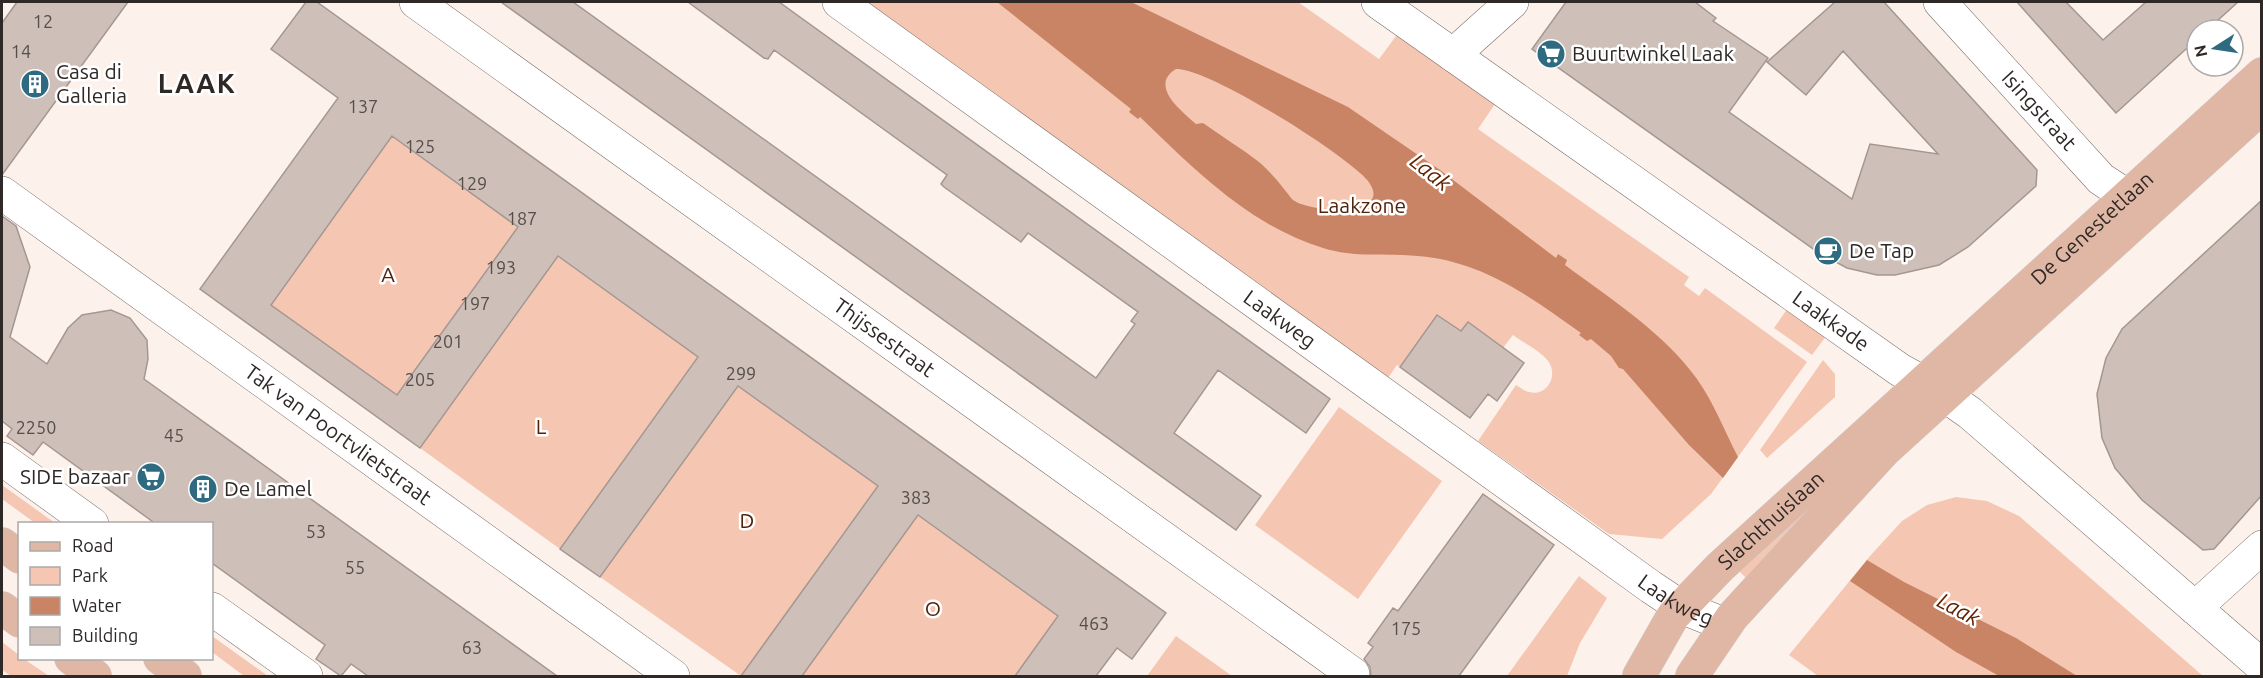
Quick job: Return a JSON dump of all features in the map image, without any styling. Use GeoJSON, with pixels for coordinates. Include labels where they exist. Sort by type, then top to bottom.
{"type":"FeatureCollection","features":[{"type":"Feature","properties":{"kind":"main road","name":"De Genestetlaan"},"geometry":{"type":"LineString","coordinates":[[1934,389],[2135,205],[2262,74]]}},
{"type":"Feature","properties":{"kind":"main road","name":"De Genestetlaan"},"geometry":{"type":"LineString","coordinates":[[2135,205],[2262,107]]}},
{"type":"Feature","properties":{"kind":"main road","name":"Slachthuislaan"},"geometry":{"type":"LineString","coordinates":[[1640,676],[1681,607],[1720,567],[1934,389]]}},
{"type":"Feature","properties":{"kind":"main road","name":"Slachthuislaan"},"geometry":{"type":"LineString","coordinates":[[1692,676],[1726,625],[1866,470],[1934,389]]}},
{"type":"Feature","properties":{"kind":"main road"},"geometry":{"type":"LineString","coordinates":[[2,544],[18,556]]}},
{"type":"Feature","properties":{"kind":"main road"},"geometry":{"type":"LineString","coordinates":[[2,608],[18,620]]}},
{"type":"Feature","properties":{"kind":"main road"},"geometry":{"type":"LineString","coordinates":[[74,660],[95,676]]}},
{"type":"Feature","properties":{"kind":"main road"},"geometry":{"type":"LineString","coordinates":[[163,660],[185,676]]}},
{"type":"Feature","properties":{"kind":"street","name":"Thijssestraat"},"geometry":{"type":"LineString","coordinates":[[416,2],[1353,674]]}},
{"type":"Feature","properties":{"kind":"street","name":"Laakweg"},"geometry":{"type":"LineString","coordinates":[[839,2],[1681,607],[1726,625]]}},
{"type":"Feature","properties":{"kind":"street","name":"Laakkade"},"geometry":{"type":"LineString","coordinates":[[1378,2],[1894,366],[1970,413],[2262,666]]}},
{"type":"Feature","properties":{"kind":"street"},"geometry":{"type":"LineString","coordinates":[[1453,55],[1512,2]]}},
{"type":"Feature","properties":{"kind":"street","name":"Isingstraat"},"geometry":{"type":"LineString","coordinates":[[1940,2],[2101,179],[2135,205]]}},
{"type":"Feature","properties":{"kind":"street","name":"Tak van Poortvlietstraat"},"geometry":{"type":"LineString","coordinates":[[2,193],[673,676]]}},
{"type":"Feature","properties":{"kind":"street"},"geometry":{"type":"LineString","coordinates":[[2,459],[89,522]]}},
{"type":"Feature","properties":{"kind":"street"},"geometry":{"type":"LineString","coordinates":[[2195,608],[2262,548]]}},
{"type":"Feature","properties":{"kind":"street"},"geometry":{"type":"LineString","coordinates":[[213,610],[306,676]]}},
{"type":"Feature","properties":{"kind":"green space","name":"Laakzone"},"geometry":{"type":"Polygon","coordinates":[[[857,2],[1298,2],[1379,59],[1399,32],[1497,101],[1478,129],[1689,277],[1684,285],[1699,296],[1705,288],[1807,362],[1711,494],[1662,539],[1609,534],[1478,441],[1516,385],[1535,393],[1549,384],[1552,378],[1551,367],[1545,357],[1536,350],[1513,335],[1503,348],[1468,322],[1461,331],[1437,315],[1400,367],[1397,365],[1385,382],[857,2]]]}},
{"type":"Feature","properties":{"kind":"green space","name":"A"},"geometry":{"type":"Polygon","coordinates":[[[392,136],[518,227],[380,419],[296,323],[280,347],[254,328],[392,136]]]}},
{"type":"Feature","properties":{"kind":"green space","name":"L"},"geometry":{"type":"Polygon","coordinates":[[[558,256],[698,357],[560,549],[420,448],[558,256]]]}},
{"type":"Feature","properties":{"kind":"green space"},"geometry":{"type":"Polygon","coordinates":[[[1788,308],[1827,335],[1812,355],[1774,328],[1788,308]]]}},
{"type":"Feature","properties":{"kind":"green space"},"geometry":{"type":"Polygon","coordinates":[[[1823,360],[1835,374],[1835,397],[1767,458],[1760,450],[1823,360]]]}},
{"type":"Feature","properties":{"kind":"green space","name":"D"},"geometry":{"type":"Polygon","coordinates":[[[738,386],[878,486],[741,676],[600,577],[738,386]]]}},
{"type":"Feature","properties":{"kind":"green space"},"geometry":{"type":"Polygon","coordinates":[[[1339,407],[1442,481],[1358,599],[1255,525],[1339,407]]]}},
{"type":"Feature","properties":{"kind":"green space"},"geometry":{"type":"Polygon","coordinates":[[[1874,439],[1750,582],[1735,567],[1874,439]]]}},
{"type":"Feature","properties":{"kind":"green space"},"geometry":{"type":"Polygon","coordinates":[[[2,485],[54,522],[34,522],[2,499],[2,485]]]}},
{"type":"Feature","properties":{"kind":"green space"},"geometry":{"type":"Polygon","coordinates":[[[1956,497],[1987,501],[2019,516],[2203,676],[1818,676],[1789,655],[1870,556],[1902,521],[1927,505],[1956,497]]]}},
{"type":"Feature","properties":{"kind":"green space","name":"O"},"geometry":{"type":"Polygon","coordinates":[[[918,515],[1058,616],[1015,676],[802,676],[918,515]]]}},
{"type":"Feature","properties":{"kind":"green space"},"geometry":{"type":"Polygon","coordinates":[[[1579,576],[1607,598],[1580,643],[1567,676],[1507,676],[1579,576]]]}},
{"type":"Feature","properties":{"kind":"green space"},"geometry":{"type":"Polygon","coordinates":[[[1176,636],[1232,676],[1147,676],[1176,636]]]}},
{"type":"Feature","properties":{"kind":"green space"},"geometry":{"type":"Polygon","coordinates":[[[213,637],[268,676],[244,676],[213,653],[213,637]]]}},
{"type":"Feature","properties":{"kind":"green space"},"geometry":{"type":"Polygon","coordinates":[[[2,642],[18,654],[18,660],[25,660],[49,676],[11,676],[2,670],[2,642]]]}},
{"type":"Feature","properties":{"kind":"water","name":"Laak"},"geometry":{"type":"Polygon","coordinates":[[[997,2],[1131,2],[1348,107],[1440,170],[1556,258],[1558,254],[1567,260],[1565,265],[1653,332],[1684,362],[1697,379],[1738,457],[1723,478],[1689,445],[1623,369],[1619,368],[1611,356],[1591,339],[1587,341],[1579,335],[1581,333],[1505,283],[1485,273],[1441,259],[1347,253],[1323,248],[1296,238],[1271,225],[1224,194],[1140,117],[1138,119],[1129,112],[1131,109],[997,2]],[[1176,69],[1168,76],[1165,83],[1167,91],[1177,106],[1196,124],[1203,123],[1259,162],[1273,175],[1291,198],[1312,207],[1328,209],[1360,207],[1370,202],[1374,193],[1368,181],[1334,152],[1276,114],[1192,72],[1176,69]]]}},
{"type":"Feature","properties":{"kind":"water"},"geometry":{"type":"Polygon","coordinates":[[[1867,560],[1904,582],[2016,638],[2077,676],[1999,676],[1956,652],[1850,581],[1867,560]]]}},
{"type":"Feature","properties":{"kind":"building","name":"Casa di Galleria"},"geometry":{"type":"Polygon","coordinates":[[[17,2],[128,2],[2,175],[2,23],[17,2]]]}},
{"type":"Feature","properties":{"kind":"building"},"geometry":{"type":"Polygon","coordinates":[[[306,2],[317,2],[1166,613],[1132,659],[1117,648],[1096,676],[1015,676],[1058,616],[918,515],[802,676],[741,676],[878,486],[738,386],[600,577],[560,549],[698,357],[558,256],[420,448],[200,289],[338,98],[271,49],[306,2]],[[392,136],[271,305],[397,395],[518,227],[392,136]]]}},
{"type":"Feature","properties":{"kind":"building"},"geometry":{"type":"Polygon","coordinates":[[[501,2],[573,2],[1096,378],[1135,324],[1131,321],[1138,312],[1028,233],[1021,242],[944,187],[941,184],[947,175],[774,50],[768,59],[764,58],[688,2],[779,2],[1330,399],[1306,433],[1218,370],[1174,433],[1261,496],[1236,530],[501,2]]]}},
{"type":"Feature","properties":{"kind":"building"},"geometry":{"type":"Polygon","coordinates":[[[1566,2],[1695,2],[1716,18],[1713,21],[1768,58],[1729,112],[1852,199],[1870,144],[1938,154],[1843,51],[1806,95],[1767,62],[1835,2],[1884,2],[2037,170],[2036,186],[1968,247],[1939,265],[1895,275],[1877,275],[1847,268],[1819,253],[1532,49],[1566,2]]]}},
{"type":"Feature","properties":{"kind":"building"},"geometry":{"type":"Polygon","coordinates":[[[2017,2],[2066,2],[2103,40],[2146,2],[2238,2],[2220,18],[2185,18],[2185,50],[2116,113],[2017,2]]]}},
{"type":"Feature","properties":{"kind":"building"},"geometry":{"type":"Polygon","coordinates":[[[2262,200],[2262,495],[2214,549],[2203,550],[2142,500],[2115,468],[2102,438],[2097,394],[2106,358],[2122,329],[2262,200]]]}},
{"type":"Feature","properties":{"kind":"building","name":"De Lamel"},"geometry":{"type":"Polygon","coordinates":[[[2,216],[16,226],[30,267],[10,337],[47,364],[68,328],[82,315],[111,310],[130,318],[147,340],[148,359],[144,379],[557,676],[368,676],[351,664],[341,676],[316,659],[325,645],[213,564],[213,522],[153,522],[43,442],[33,455],[7,436],[12,429],[2,421],[2,216]]]}},
{"type":"Feature","properties":{"kind":"building"},"geometry":{"type":"Polygon","coordinates":[[[1437,315],[1461,331],[1468,322],[1524,363],[1497,401],[1488,394],[1470,418],[1400,367],[1437,315]]]}},
{"type":"Feature","properties":{"kind":"building"},"geometry":{"type":"Polygon","coordinates":[[[1483,494],[1554,545],[1459,676],[1371,676],[1370,667],[1364,659],[1373,647],[1368,643],[1393,608],[1398,611],[1483,494]]]}},
{"type":"Feature","properties":{"kind":"place","name":"Buurtwinkel Laak"},"geometry":{"type":"Point","coordinates":[1551,54]}},
{"type":"Feature","properties":{"kind":"place","name":"Casa di Galleria"},"geometry":{"type":"Point","coordinates":[35,84]}},
{"type":"Feature","properties":{"kind":"place","name":"De Tap"},"geometry":{"type":"Point","coordinates":[1828,251]}},
{"type":"Feature","properties":{"kind":"place","name":"SIDE bazaar"},"geometry":{"type":"Point","coordinates":[151,477]}},
{"type":"Feature","properties":{"kind":"place","name":"De Lamel"},"geometry":{"type":"Point","coordinates":[203,489]}},
{"type":"Feature","properties":{"kind":"district","name":"LAAK"},"geometry":{"type":"Point","coordinates":[197,84]}}]}
